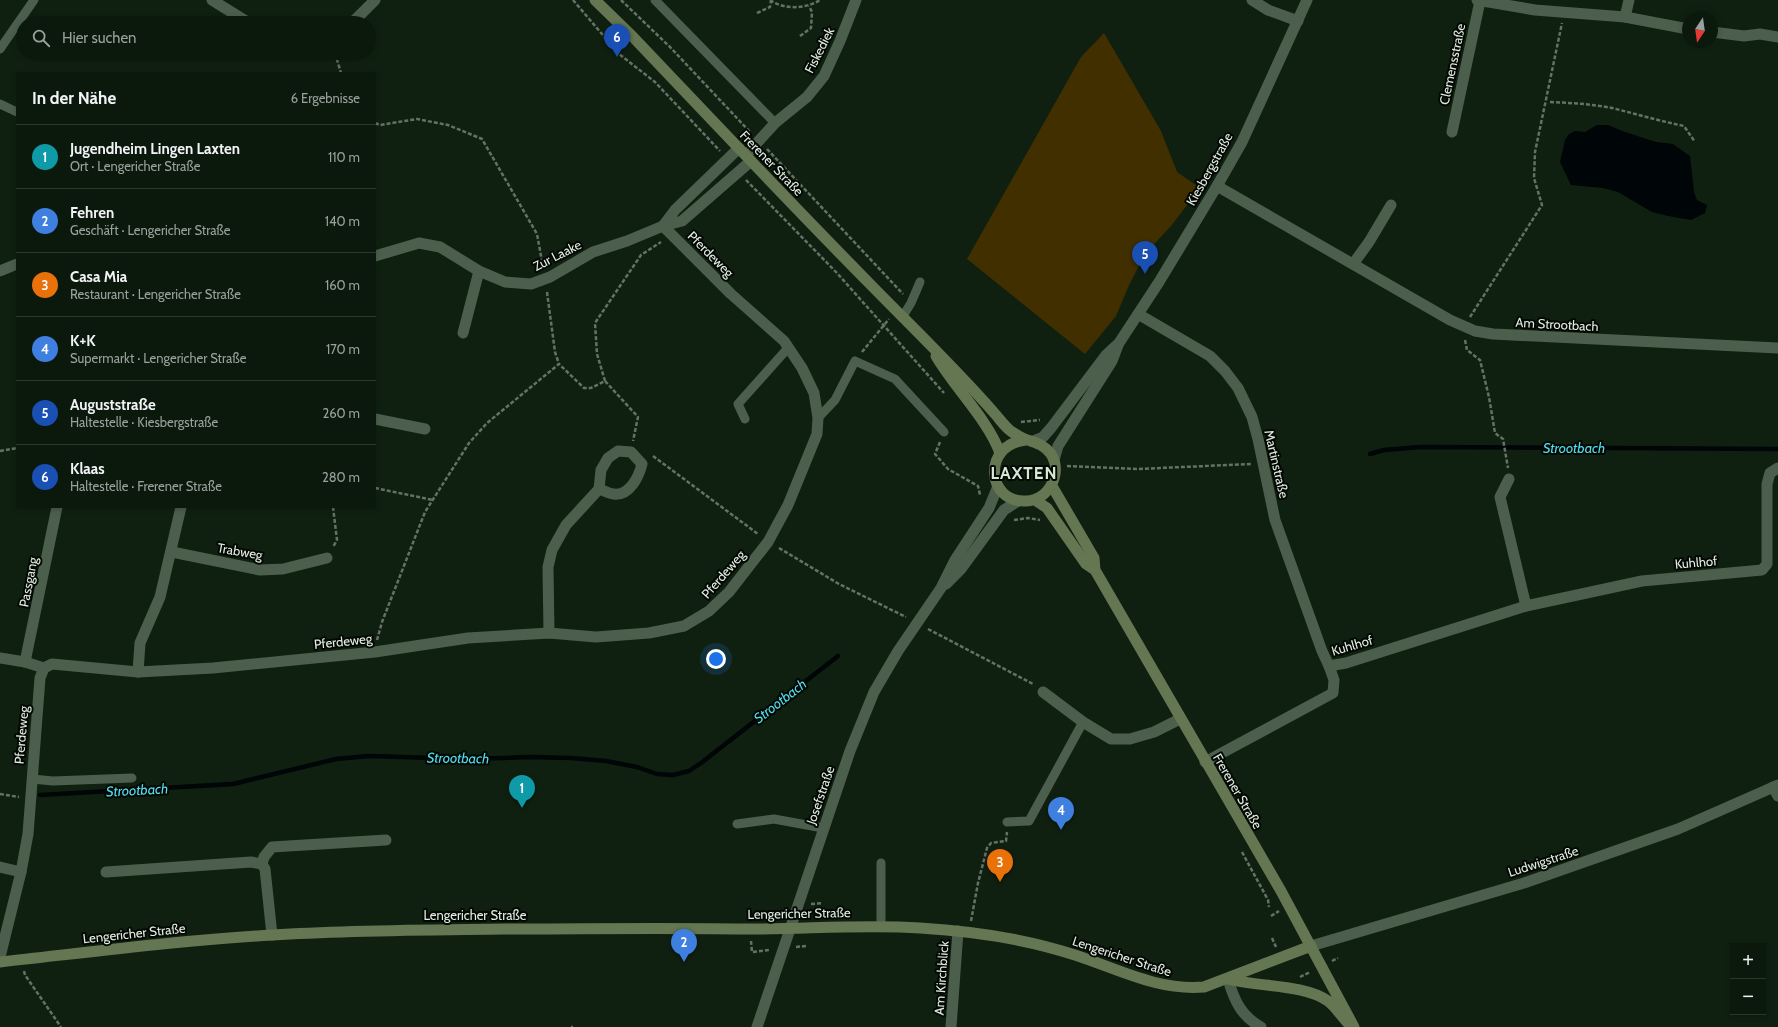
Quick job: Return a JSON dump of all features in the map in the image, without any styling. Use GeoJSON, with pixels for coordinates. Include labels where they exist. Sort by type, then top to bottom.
{"type":"FeatureCollection","features":[{"type":"Feature","properties":{"kind":"main road","name":"Frerener Straße"},"geometry":{"type":"LineString","coordinates":[[595,0],[622,26],[930,345],[964,378],[1009,430],[1029,440]]}},
{"type":"Feature","properties":{"kind":"main road","name":"Frerener Straße"},"geometry":{"type":"LineString","coordinates":[[930,345],[944,369],[990,431],[1000,453]]}},
{"type":"Feature","properties":{"kind":"main road"},"geometry":{"type":"LineString","coordinates":[[1029,440],[1045,448],[1054,460],[1055,473],[1052,486],[1045,494],[1035,500],[1018,500],[1004,494],[998,486],[994,476],[994,468],[1000,453],[1010,444],[1029,440]]}},
{"type":"Feature","properties":{"kind":"main road","name":"Frerener Straße"},"geometry":{"type":"LineString","coordinates":[[1052,486],[1094,558],[1095,570],[1311,946],[1353,1027]]}},
{"type":"Feature","properties":{"kind":"main road","name":"Frerener Straße"},"geometry":{"type":"LineString","coordinates":[[1035,500],[1047,508],[1086,564],[1095,570]]}},
{"type":"Feature","properties":{"kind":"main road","name":"Lengericher Straße"},"geometry":{"type":"LineString","coordinates":[[0,962],[125,948],[272,935],[385,930],[790,928],[880,926],[970,931],[1074,954],[1167,986],[1186,989],[1204,987],[1228,979],[1311,946]]}},
{"type":"Feature","properties":{"kind":"main road"},"geometry":{"type":"LineString","coordinates":[[1228,979],[1243,983],[1291,989],[1313,994],[1329,1001],[1353,1027]]}},
{"type":"Feature","properties":{"kind":"street"},"geometry":{"type":"LineString","coordinates":[[212,0],[238,16]]}},
{"type":"Feature","properties":{"kind":"street"},"geometry":{"type":"LineString","coordinates":[[359,16],[375,0]]}},
{"type":"Feature","properties":{"kind":"street","name":"Fiskediek"},"geometry":{"type":"LineString","coordinates":[[745,155],[775,123],[807,97],[824,76],[856,0]]}},
{"type":"Feature","properties":{"kind":"street"},"geometry":{"type":"LineString","coordinates":[[1252,0],[1268,10],[1298,21]]}},
{"type":"Feature","properties":{"kind":"street","name":"Kiesbergstraße"},"geometry":{"type":"LineString","coordinates":[[1054,460],[1058,446],[1112,361],[1119,343],[1217,186],[1242,142],[1307,0]]}},
{"type":"Feature","properties":{"kind":"street","name":"Clemensstraße"},"geometry":{"type":"LineString","coordinates":[[1452,132],[1478,0],[1534,10],[1625,17],[1682,28]]}},
{"type":"Feature","properties":{"kind":"street"},"geometry":{"type":"LineString","coordinates":[[1625,17],[1629,0]]}},
{"type":"Feature","properties":{"kind":"street"},"geometry":{"type":"LineString","coordinates":[[1718,33],[1744,36],[1760,34],[1778,37]]}},
{"type":"Feature","properties":{"kind":"street"},"geometry":{"type":"LineString","coordinates":[[663,226],[675,210],[727,160],[745,155]]}},
{"type":"Feature","properties":{"kind":"street","name":"Pferdeweg"},"geometry":{"type":"LineString","coordinates":[[663,226],[682,221],[738,172],[745,155]]}},
{"type":"Feature","properties":{"kind":"street","name":"Am Strootbach"},"geometry":{"type":"LineString","coordinates":[[1217,186],[1450,320],[1475,331],[1493,334],[1778,348]]}},
{"type":"Feature","properties":{"kind":"street"},"geometry":{"type":"LineString","coordinates":[[1353,264],[1369,242],[1391,205]]}},
{"type":"Feature","properties":{"kind":"street","name":"Pferdeweg"},"geometry":{"type":"LineString","coordinates":[[0,957],[21,872],[28,834],[40,678],[44,668],[52,664],[138,672],[213,668],[375,652],[468,638],[549,633],[596,637],[649,633],[684,626],[709,611],[729,592],[768,542],[788,505],[817,434],[818,418],[814,394],[802,368],[784,341],[731,294],[663,226]]}},
{"type":"Feature","properties":{"kind":"street","name":"Zur Laake"},"geometry":{"type":"LineString","coordinates":[[376,256],[419,243],[440,247],[479,271],[505,282],[531,284],[546,279],[593,252],[627,241],[663,226]]}},
{"type":"Feature","properties":{"kind":"street"},"geometry":{"type":"LineString","coordinates":[[0,271],[16,264]]}},
{"type":"Feature","properties":{"kind":"street"},"geometry":{"type":"LineString","coordinates":[[463,333],[479,271]]}},
{"type":"Feature","properties":{"kind":"street","name":"Martinstraße"},"geometry":{"type":"LineString","coordinates":[[1138,314],[1210,356],[1225,371],[1238,388],[1250,412],[1258,439],[1275,520],[1322,651],[1329,666]]}},
{"type":"Feature","properties":{"kind":"street","name":"Kiesbergstraße"},"geometry":{"type":"LineString","coordinates":[[1029,440],[1043,437],[1106,355],[1119,343]]}},
{"type":"Feature","properties":{"kind":"street"},"geometry":{"type":"LineString","coordinates":[[376,419],[425,429]]}},
{"type":"Feature","properties":{"kind":"street"},"geometry":{"type":"LineString","coordinates":[[549,633],[548,567],[552,550],[566,525],[599,488],[601,470],[608,458],[618,451],[631,452],[642,464],[638,477],[626,491],[614,495],[599,488]]}},
{"type":"Feature","properties":{"kind":"street","name":"Kuhlhof"},"geometry":{"type":"LineString","coordinates":[[1205,762],[1333,693],[1335,688],[1334,680],[1329,666],[1346,663],[1526,606],[1642,582],[1762,570],[1767,564],[1767,484],[1770,473],[1778,468]]}},
{"type":"Feature","properties":{"kind":"street"},"geometry":{"type":"LineString","coordinates":[[1509,479],[1500,497],[1526,606]]}},
{"type":"Feature","properties":{"kind":"street","name":"Josefstraße"},"geometry":{"type":"LineString","coordinates":[[757,1027],[823,828],[850,751],[874,692],[917,623],[941,588],[955,560],[991,504],[998,486]]}},
{"type":"Feature","properties":{"kind":"street","name":"Josefstraße"},"geometry":{"type":"LineString","coordinates":[[941,588],[961,569],[1004,510],[1018,500]]}},
{"type":"Feature","properties":{"kind":"street","name":"Passgang"},"geometry":{"type":"LineString","coordinates":[[25,662],[57,508]]}},
{"type":"Feature","properties":{"kind":"street"},"geometry":{"type":"LineString","coordinates":[[138,672],[140,643],[160,597],[172,552],[181,508]]}},
{"type":"Feature","properties":{"kind":"street","name":"Trabweg"},"geometry":{"type":"LineString","coordinates":[[172,552],[260,570],[283,569],[327,558]]}},
{"type":"Feature","properties":{"kind":"street"},"geometry":{"type":"LineString","coordinates":[[0,658],[25,662],[44,668]]}},
{"type":"Feature","properties":{"kind":"street"},"geometry":{"type":"LineString","coordinates":[[1043,692],[1083,722],[1111,739],[1130,739],[1154,732],[1180,719]]}},
{"type":"Feature","properties":{"kind":"street","name":"Ludwigstraße"},"geometry":{"type":"LineString","coordinates":[[1311,946],[1524,883],[1678,829],[1776,789]]}},
{"type":"Feature","properties":{"kind":"street"},"geometry":{"type":"LineString","coordinates":[[272,935],[265,869],[262,864],[264,857],[272,847],[386,840]]}},
{"type":"Feature","properties":{"kind":"street"},"geometry":{"type":"LineString","coordinates":[[106,872],[251,862],[262,864]]}},
{"type":"Feature","properties":{"kind":"street"},"geometry":{"type":"LineString","coordinates":[[0,867],[21,872]]}},
{"type":"Feature","properties":{"kind":"street","name":"Am Kirchblick"},"geometry":{"type":"LineString","coordinates":[[951,1027],[958,931]]}},
{"type":"Feature","properties":{"kind":"street"},"geometry":{"type":"LineString","coordinates":[[1228,979],[1232,994],[1242,1012],[1249,1020],[1261,1027]]}},
{"type":"Feature","properties":{"kind":"lane"},"geometry":{"type":"LineString","coordinates":[[23,16],[34,0]]}},
{"type":"Feature","properties":{"kind":"lane"},"geometry":{"type":"LineString","coordinates":[[655,0],[775,123]]}},
{"type":"Feature","properties":{"kind":"lane"},"geometry":{"type":"LineString","coordinates":[[0,49],[16,26]]}},
{"type":"Feature","properties":{"kind":"lane"},"geometry":{"type":"LineString","coordinates":[[0,104],[16,112]]}},
{"type":"Feature","properties":{"kind":"lane"},"geometry":{"type":"LineString","coordinates":[[900,313],[911,303],[920,282]]}},
{"type":"Feature","properties":{"kind":"lane"},"geometry":{"type":"LineString","coordinates":[[745,419],[738,404],[788,348]]}},
{"type":"Feature","properties":{"kind":"lane"},"geometry":{"type":"LineString","coordinates":[[818,418],[835,400],[855,361],[895,378],[944,432]]}},
{"type":"Feature","properties":{"kind":"lane"},"geometry":{"type":"LineString","coordinates":[[1007,822],[1029,821],[1083,722]]}},
{"type":"Feature","properties":{"kind":"lane"},"geometry":{"type":"LineString","coordinates":[[32,779],[53,781],[132,778]]}},
{"type":"Feature","properties":{"kind":"lane"},"geometry":{"type":"LineString","coordinates":[[737,824],[774,819],[823,828]]}},
{"type":"Feature","properties":{"kind":"lane"},"geometry":{"type":"LineString","coordinates":[[880,926],[881,863]]}},
{"type":"Feature","properties":{"kind":"path"},"geometry":{"type":"LineString","coordinates":[[573,0],[619,54],[655,82],[727,160]]}},
{"type":"Feature","properties":{"kind":"path"},"geometry":{"type":"LineString","coordinates":[[621,0],[670,47],[911,303]]}},
{"type":"Feature","properties":{"kind":"path"},"geometry":{"type":"LineString","coordinates":[[758,13],[770,7],[771,1],[790,6],[809,6],[820,0]]}},
{"type":"Feature","properties":{"kind":"path"},"geometry":{"type":"LineString","coordinates":[[800,36],[811,28],[812,12],[809,6]]}},
{"type":"Feature","properties":{"kind":"path"},"geometry":{"type":"LineString","coordinates":[[1507,458],[1503,439],[1495,433],[1489,397],[1480,360],[1467,350],[1463,327],[1542,205],[1534,178],[1535,152],[1564,13]]}},
{"type":"Feature","properties":{"kind":"path"},"geometry":{"type":"LineString","coordinates":[[338,60],[341,72]]}},
{"type":"Feature","properties":{"kind":"path"},"geometry":{"type":"LineString","coordinates":[[1550,102],[1577,103],[1611,108],[1649,119],[1684,126],[1695,142]]}},
{"type":"Feature","properties":{"kind":"path"},"geometry":{"type":"LineString","coordinates":[[376,123],[380,125],[417,119],[448,125],[482,139],[537,234],[546,279],[555,352],[560,364],[584,388],[591,388],[605,381]]}},
{"type":"Feature","properties":{"kind":"path"},"geometry":{"type":"LineString","coordinates":[[738,172],[836,272],[925,370]]}},
{"type":"Feature","properties":{"kind":"path"},"geometry":{"type":"LineString","coordinates":[[672,235],[641,255],[595,324],[596,354],[605,381],[638,417],[631,452],[651,455],[768,542],[839,584],[1031,683],[1043,692]]}},
{"type":"Feature","properties":{"kind":"path"},"geometry":{"type":"LineString","coordinates":[[855,361],[884,325],[900,313]]}},
{"type":"Feature","properties":{"kind":"path"},"geometry":{"type":"LineString","coordinates":[[375,652],[382,622],[425,512],[469,444],[487,423],[560,364]]}},
{"type":"Feature","properties":{"kind":"path"},"geometry":{"type":"LineString","coordinates":[[1018,420],[1022,422],[1032,422],[1041,420]]}},
{"type":"Feature","properties":{"kind":"path"},"geometry":{"type":"LineString","coordinates":[[944,432],[935,454],[948,469],[978,486],[980,497],[983,498]]}},
{"type":"Feature","properties":{"kind":"path"},"geometry":{"type":"LineString","coordinates":[[0,451],[16,448]]}},
{"type":"Feature","properties":{"kind":"path"},"geometry":{"type":"LineString","coordinates":[[1054,460],[1066,466],[1137,470],[1263,464]]}},
{"type":"Feature","properties":{"kind":"path"},"geometry":{"type":"LineString","coordinates":[[376,488],[433,500]]}},
{"type":"Feature","properties":{"kind":"path"},"geometry":{"type":"LineString","coordinates":[[327,558],[337,540],[333,508]]}},
{"type":"Feature","properties":{"kind":"path"},"geometry":{"type":"LineString","coordinates":[[1010,521],[1028,518],[1036,521],[1044,520]]}},
{"type":"Feature","properties":{"kind":"path"},"geometry":{"type":"LineString","coordinates":[[0,794],[30,798]]}},
{"type":"Feature","properties":{"kind":"path"},"geometry":{"type":"LineString","coordinates":[[970,931],[978,883],[987,848],[991,844],[1006,841],[1007,822]]}},
{"type":"Feature","properties":{"kind":"path"},"geometry":{"type":"LineString","coordinates":[[25,975],[61,1027]]}},
{"type":"Feature","properties":{"kind":"shaded area"},"geometry":{"type":"Polygon","coordinates":[[[1104,33],[1161,131],[1177,172],[1200,188],[1171,226],[1145,254],[1130,283],[1116,316],[1085,354],[967,259],[1081,57],[1104,33]]]}},
{"type":"Feature","properties":{"kind":"shaded area"},"geometry":{"type":"Polygon","coordinates":[[[1597,125],[1608,125],[1656,142],[1673,144],[1690,156],[1694,192],[1697,200],[1707,205],[1705,213],[1691,220],[1668,216],[1652,212],[1618,192],[1603,188],[1571,185],[1560,162],[1565,140],[1569,134],[1575,131],[1585,132],[1597,125]]]}},
{"type":"Feature","properties":{"kind":"waterway","name":"Strootbach"},"geometry":{"type":"LineString","coordinates":[[1370,454],[1384,450],[1420,447],[1778,449]]}},
{"type":"Feature","properties":{"kind":"waterway","name":"Strootbach"},"geometry":{"type":"LineString","coordinates":[[40,795],[233,784],[336,759],[368,756],[469,759],[531,757],[571,758],[606,761],[637,767],[657,774],[673,775],[689,771],[701,763],[838,656]]}},
{"type":"Feature","properties":{"kind":"place","name":"Klaas"},"geometry":{"type":"Point","coordinates":[617,57]}},
{"type":"Feature","properties":{"kind":"place","name":"Auguststraße"},"geometry":{"type":"Point","coordinates":[1145,274]}},
{"type":"Feature","properties":{"kind":"place","name":"Jugendheim Lingen Laxten"},"geometry":{"type":"Point","coordinates":[522,808]}},
{"type":"Feature","properties":{"kind":"place","name":"K+K"},"geometry":{"type":"Point","coordinates":[1061,830]}},
{"type":"Feature","properties":{"kind":"place","name":"Casa Mia"},"geometry":{"type":"Point","coordinates":[1000,882]}},
{"type":"Feature","properties":{"kind":"place","name":"Fehren"},"geometry":{"type":"Point","coordinates":[684,962]}},
{"type":"Feature","properties":{"kind":"district","name":"LAXTEN"},"geometry":{"type":"Point","coordinates":[1024,473]}}]}
